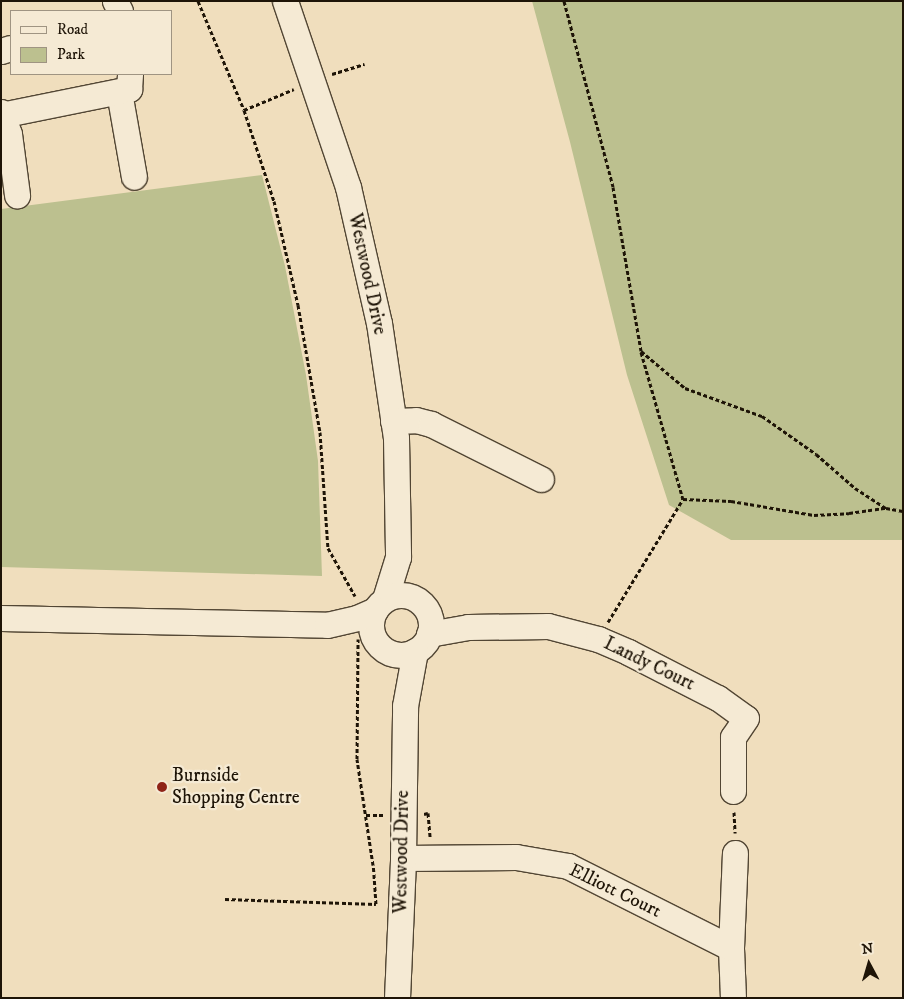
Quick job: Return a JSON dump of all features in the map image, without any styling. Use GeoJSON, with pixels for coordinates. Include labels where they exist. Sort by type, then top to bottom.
{"type":"FeatureCollection","features":[{"type":"Feature","properties":{"kind":"street","name":"Westwood Drive"},"geometry":{"type":"LineString","coordinates":[[285,1],[348,187],[379,323],[396,438],[398,557],[422,625],[405,706],[403,858],[397,998]]}},
{"type":"Feature","properties":{"kind":"street"},"geometry":{"type":"LineString","coordinates":[[16,195],[9,134],[2,114],[124,83],[134,177]]}},
{"type":"Feature","properties":{"kind":"street"},"geometry":{"type":"LineString","coordinates":[[393,421],[416,420],[432,424],[541,479]]}},
{"type":"Feature","properties":{"kind":"street","name":"Westwood Drive"},"geometry":{"type":"LineString","coordinates":[[398,557],[374,627],[405,706]]}},
{"type":"Feature","properties":{"kind":"street"},"geometry":{"type":"LineString","coordinates":[[1,618],[374,627],[405,655],[422,625],[400,596],[374,627]]}},
{"type":"Feature","properties":{"kind":"street","name":"Landy Court"},"geometry":{"type":"LineString","coordinates":[[422,625],[468,627],[548,626],[598,639],[718,698],[746,718],[733,737],[734,791]]}},
{"type":"Feature","properties":{"kind":"street"},"geometry":{"type":"LineString","coordinates":[[733,998],[731,948],[735,853]]}},
{"type":"Feature","properties":{"kind":"street","name":"Elliott Court"},"geometry":{"type":"LineString","coordinates":[[403,858],[516,857],[568,866],[731,948]]}},
{"type":"Feature","properties":{"kind":"path"},"geometry":{"type":"LineString","coordinates":[[198,1],[244,110],[274,201],[298,305],[320,432],[328,548],[374,627],[357,759],[373,865],[376,904],[225,898]]}},
{"type":"Feature","properties":{"kind":"path"},"geometry":{"type":"LineString","coordinates":[[564,1],[613,187],[641,351],[683,499],[598,639]]}},
{"type":"Feature","properties":{"kind":"path"},"geometry":{"type":"LineString","coordinates":[[641,351],[685,388],[762,416],[816,454],[855,488],[886,508]]}},
{"type":"Feature","properties":{"kind":"path"},"geometry":{"type":"LineString","coordinates":[[683,499],[731,501],[814,515],[886,508],[903,511]]}},
{"type":"Feature","properties":{"kind":"path"},"geometry":{"type":"LineString","coordinates":[[734,791],[735,853]]}},
{"type":"Feature","properties":{"kind":"green space"},"geometry":{"type":"Polygon","coordinates":[[[532,1],[903,1],[903,540],[731,540],[669,505],[627,375],[570,142],[532,1]]]}},
{"type":"Feature","properties":{"kind":"green space"},"geometry":{"type":"Polygon","coordinates":[[[262,175],[285,266],[306,375],[318,461],[322,576],[1,567],[1,209],[262,175]]]}},
{"type":"Feature","properties":{"kind":"place","name":"Burnside Shopping Centre"},"geometry":{"type":"Point","coordinates":[162,787]}}]}
